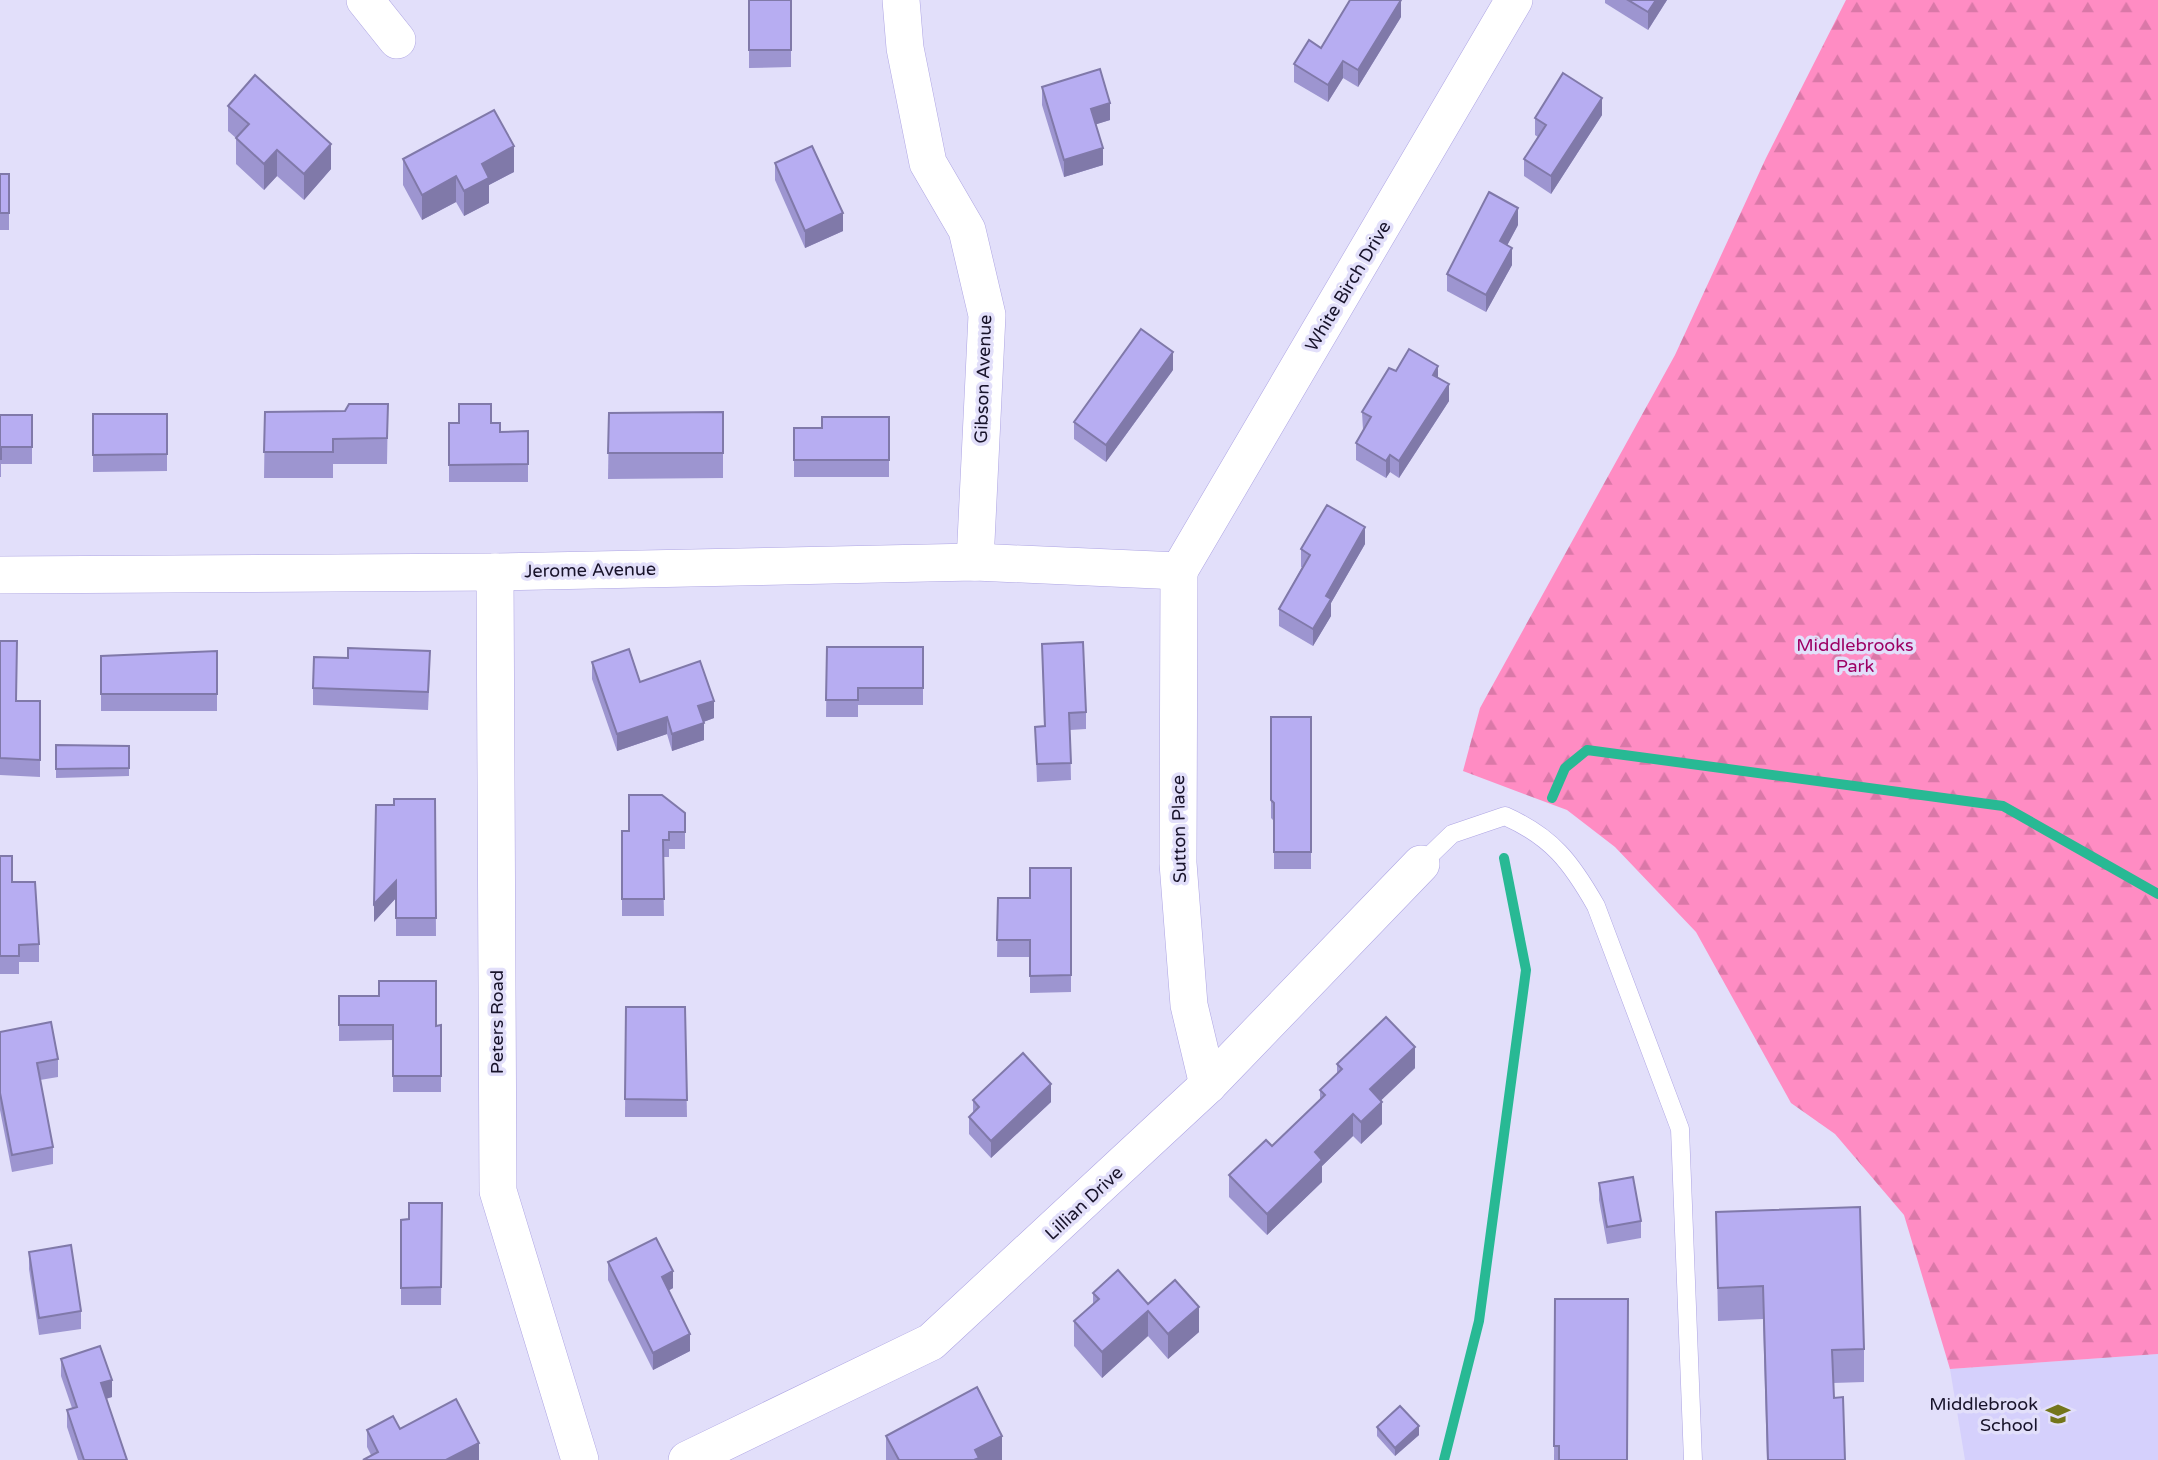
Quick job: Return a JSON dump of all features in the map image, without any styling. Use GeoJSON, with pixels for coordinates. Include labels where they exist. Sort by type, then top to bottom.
{"type":"FeatureCollection","features":[{"type":"Feature","properties":{"kind":"street"},"geometry":{"type":"LineString","coordinates":[[365,0],[397,40]]}},
{"type":"Feature","properties":{"kind":"street","name":"Gibson Avenue"},"geometry":{"type":"LineString","coordinates":[[901,0],[905,48],[928,163],[967,230],[987,315],[975,562]]}},
{"type":"Feature","properties":{"kind":"street","name":"White Birch Drive"},"geometry":{"type":"LineString","coordinates":[[1179,571],[1514,0]]}},
{"type":"Feature","properties":{"kind":"street","name":"Jerome Avenue"},"geometry":{"type":"LineString","coordinates":[[0,575],[495,572],[975,562],[1179,571]]}},
{"type":"Feature","properties":{"kind":"street","name":"Sutton Place"},"geometry":{"type":"LineString","coordinates":[[1179,571],[1178,863],[1189,1005],[1208,1085]]}},
{"type":"Feature","properties":{"kind":"street","name":"Peters Road"},"geometry":{"type":"LineString","coordinates":[[495,572],[498,1191],[580,1460]]}},
{"type":"Feature","properties":{"kind":"street","name":"Lillian Drive"},"geometry":{"type":"LineString","coordinates":[[687,1460],[931,1342],[1208,1085],[1421,864]]}},
{"type":"Feature","properties":{"kind":"lane"},"geometry":{"type":"LineString","coordinates":[[1421,864],[1452,834],[1505,816],[1538,831],[1578,874],[1596,906],[1680,1129],[1693,1460]]}},
{"type":"Feature","properties":{"kind":"shaded area","name":"Middlebrook School"},"geometry":{"type":"Polygon","coordinates":[[[2158,1354],[2158,1460],[1965,1460],[1950,1369],[2158,1354]]]}},
{"type":"Feature","properties":{"kind":"green space","name":"Middlebrooks Park"},"geometry":{"type":"Polygon","coordinates":[[[1846,0],[2158,0],[2158,1354],[1950,1369],[1904,1215],[1835,1134],[1791,1103],[1696,932],[1615,847],[1567,810],[1463,771],[1480,708],[1675,355],[1766,158],[1846,0]]]}},
{"type":"Feature","properties":{"kind":"building"},"geometry":{"type":"Polygon","coordinates":[[[749,0],[791,0],[791,50],[749,50],[749,0]]]}},
{"type":"Feature","properties":{"kind":"building"},"geometry":{"type":"Polygon","coordinates":[[[1350,0],[1401,0],[1358,70],[1343,61],[1328,85],[1294,64],[1309,40],[1321,48],[1350,0]]]}},
{"type":"Feature","properties":{"kind":"building"},"geometry":{"type":"Polygon","coordinates":[[[1628,0],[1656,0],[1648,12],[1628,0]]]}},
{"type":"Feature","properties":{"kind":"building"},"geometry":{"type":"Polygon","coordinates":[[[1100,69],[1110,103],[1091,109],[1103,148],[1064,160],[1042,87],[1100,69]]]}},
{"type":"Feature","properties":{"kind":"building"},"geometry":{"type":"Polygon","coordinates":[[[1563,73],[1602,98],[1551,176],[1524,159],[1546,125],[1535,118],[1563,73]]]}},
{"type":"Feature","properties":{"kind":"building"},"geometry":{"type":"Polygon","coordinates":[[[255,75],[331,144],[304,174],[277,150],[264,164],[236,138],[249,124],[228,106],[255,75]]]}},
{"type":"Feature","properties":{"kind":"building"},"geometry":{"type":"Polygon","coordinates":[[[494,110],[514,146],[482,164],[489,178],[464,191],[456,176],[422,195],[403,159],[494,110]]]}},
{"type":"Feature","properties":{"kind":"building"},"geometry":{"type":"Polygon","coordinates":[[[812,146],[843,213],[805,231],[775,163],[812,146]]]}},
{"type":"Feature","properties":{"kind":"building"},"geometry":{"type":"Polygon","coordinates":[[[0,174],[9,174],[9,213],[0,213],[0,174]]]}},
{"type":"Feature","properties":{"kind":"building"},"geometry":{"type":"Polygon","coordinates":[[[1489,192],[1518,208],[1500,241],[1512,248],[1486,295],[1447,274],[1489,192]]]}},
{"type":"Feature","properties":{"kind":"building"},"geometry":{"type":"Polygon","coordinates":[[[1141,329],[1173,352],[1106,445],[1074,422],[1141,329]]]}},
{"type":"Feature","properties":{"kind":"building"},"geometry":{"type":"Polygon","coordinates":[[[1409,349],[1438,366],[1433,375],[1449,384],[1399,461],[1390,455],[1386,461],[1356,443],[1371,417],[1362,412],[1389,368],[1396,371],[1409,349]]]}},
{"type":"Feature","properties":{"kind":"building"},"geometry":{"type":"Polygon","coordinates":[[[349,404],[388,404],[387,438],[333,439],[333,452],[264,452],[265,412],[345,411],[349,404]]]}},
{"type":"Feature","properties":{"kind":"building"},"geometry":{"type":"Polygon","coordinates":[[[459,404],[491,404],[491,423],[500,423],[500,432],[528,431],[528,464],[449,465],[449,423],[459,423],[459,404]]]}},
{"type":"Feature","properties":{"kind":"building"},"geometry":{"type":"Polygon","coordinates":[[[723,412],[723,453],[608,453],[609,413],[723,412]]]}},
{"type":"Feature","properties":{"kind":"building"},"geometry":{"type":"Polygon","coordinates":[[[93,414],[167,414],[167,454],[93,455],[93,414]]]}},
{"type":"Feature","properties":{"kind":"building"},"geometry":{"type":"Polygon","coordinates":[[[0,415],[32,415],[32,447],[1,447],[0,459],[0,415]]]}},
{"type":"Feature","properties":{"kind":"building"},"geometry":{"type":"Polygon","coordinates":[[[822,417],[889,417],[889,460],[794,460],[794,428],[822,428],[822,417]]]}},
{"type":"Feature","properties":{"kind":"building"},"geometry":{"type":"Polygon","coordinates":[[[1327,505],[1365,527],[1326,596],[1331,599],[1313,629],[1279,609],[1310,555],[1301,549],[1327,505]]]}},
{"type":"Feature","properties":{"kind":"building"},"geometry":{"type":"Polygon","coordinates":[[[0,641],[17,641],[16,701],[40,701],[40,760],[0,758],[0,641]]]}},
{"type":"Feature","properties":{"kind":"building"},"geometry":{"type":"Polygon","coordinates":[[[1083,642],[1086,712],[1069,713],[1071,763],[1037,764],[1035,727],[1045,726],[1042,644],[1083,642]]]}},
{"type":"Feature","properties":{"kind":"building"},"geometry":{"type":"Polygon","coordinates":[[[827,647],[923,647],[923,688],[858,688],[858,700],[826,700],[827,647]]]}},
{"type":"Feature","properties":{"kind":"building"},"geometry":{"type":"Polygon","coordinates":[[[348,648],[430,651],[428,692],[313,688],[314,657],[348,658],[348,648]]]}},
{"type":"Feature","properties":{"kind":"building"},"geometry":{"type":"Polygon","coordinates":[[[629,649],[640,682],[700,661],[714,701],[698,706],[704,723],[672,734],[667,717],[617,734],[592,662],[629,649]]]}},
{"type":"Feature","properties":{"kind":"building"},"geometry":{"type":"Polygon","coordinates":[[[217,651],[217,694],[101,694],[101,656],[217,651]]]}},
{"type":"Feature","properties":{"kind":"building"},"geometry":{"type":"Polygon","coordinates":[[[1271,717],[1311,717],[1311,852],[1274,852],[1271,717]]]}},
{"type":"Feature","properties":{"kind":"building"},"geometry":{"type":"Polygon","coordinates":[[[56,745],[129,746],[129,768],[56,769],[56,745]]]}},
{"type":"Feature","properties":{"kind":"building"},"geometry":{"type":"Polygon","coordinates":[[[629,795],[662,795],[685,813],[685,832],[669,832],[669,840],[663,840],[664,899],[622,899],[622,831],[629,831],[629,795]]]}},
{"type":"Feature","properties":{"kind":"building"},"geometry":{"type":"Polygon","coordinates":[[[394,799],[435,799],[436,918],[396,918],[396,881],[374,904],[376,805],[394,805],[394,799]]]}},
{"type":"Feature","properties":{"kind":"building"},"geometry":{"type":"Polygon","coordinates":[[[0,856],[12,856],[12,882],[35,882],[39,944],[19,945],[19,956],[0,956],[0,856]]]}},
{"type":"Feature","properties":{"kind":"building"},"geometry":{"type":"Polygon","coordinates":[[[1030,868],[1071,868],[1071,975],[1030,976],[1030,940],[997,940],[998,898],[1030,898],[1030,868]]]}},
{"type":"Feature","properties":{"kind":"building"},"geometry":{"type":"Polygon","coordinates":[[[379,981],[436,981],[436,1026],[441,1025],[441,1076],[393,1076],[393,1025],[339,1025],[339,996],[379,996],[379,981]]]}},
{"type":"Feature","properties":{"kind":"building"},"geometry":{"type":"Polygon","coordinates":[[[626,1007],[685,1007],[687,1100],[625,1099],[626,1007]]]}},
{"type":"Feature","properties":{"kind":"building"},"geometry":{"type":"Polygon","coordinates":[[[1386,1017],[1415,1047],[1370,1089],[1382,1102],[1361,1122],[1353,1114],[1315,1152],[1322,1160],[1267,1214],[1229,1175],[1266,1140],[1272,1146],[1325,1095],[1320,1090],[1342,1069],[1337,1064],[1386,1017]]]}},
{"type":"Feature","properties":{"kind":"building"},"geometry":{"type":"Polygon","coordinates":[[[51,1022],[58,1059],[37,1063],[53,1147],[12,1155],[0,1093],[0,1032],[51,1022]]]}},
{"type":"Feature","properties":{"kind":"building"},"geometry":{"type":"Polygon","coordinates":[[[1023,1053],[1051,1084],[991,1141],[969,1117],[979,1107],[973,1100],[1023,1053]]]}},
{"type":"Feature","properties":{"kind":"building"},"geometry":{"type":"Polygon","coordinates":[[[1633,1177],[1641,1221],[1607,1227],[1599,1183],[1633,1177]]]}},
{"type":"Feature","properties":{"kind":"building"},"geometry":{"type":"Polygon","coordinates":[[[409,1203],[442,1203],[441,1287],[401,1288],[401,1220],[409,1219],[409,1203]]]}},
{"type":"Feature","properties":{"kind":"building"},"geometry":{"type":"Polygon","coordinates":[[[1860,1207],[1864,1349],[1832,1350],[1834,1398],[1843,1397],[1845,1460],[1768,1460],[1763,1286],[1718,1288],[1716,1212],[1860,1207]]]}},
{"type":"Feature","properties":{"kind":"building"},"geometry":{"type":"Polygon","coordinates":[[[656,1238],[673,1271],[662,1277],[690,1334],[653,1353],[608,1262],[656,1238]]]}},
{"type":"Feature","properties":{"kind":"building"},"geometry":{"type":"Polygon","coordinates":[[[71,1245],[81,1311],[39,1318],[29,1252],[71,1245]]]}},
{"type":"Feature","properties":{"kind":"building"},"geometry":{"type":"Polygon","coordinates":[[[1118,1270],[1148,1304],[1175,1280],[1199,1307],[1168,1334],[1148,1311],[1102,1352],[1074,1321],[1099,1299],[1093,1293],[1118,1270]]]}},
{"type":"Feature","properties":{"kind":"building"},"geometry":{"type":"Polygon","coordinates":[[[1555,1299],[1628,1299],[1627,1460],[1559,1460],[1559,1446],[1554,1446],[1555,1299]]]}},
{"type":"Feature","properties":{"kind":"building"},"geometry":{"type":"Polygon","coordinates":[[[100,1346],[112,1380],[101,1383],[127,1460],[84,1460],[67,1410],[77,1407],[61,1359],[100,1346]]]}},
{"type":"Feature","properties":{"kind":"building"},"geometry":{"type":"Polygon","coordinates":[[[977,1387],[1002,1436],[975,1450],[979,1458],[899,1460],[886,1436],[977,1387]]]}},
{"type":"Feature","properties":{"kind":"building"},"geometry":{"type":"Polygon","coordinates":[[[456,1399],[479,1443],[446,1460],[363,1460],[378,1452],[367,1430],[393,1416],[400,1429],[456,1399]]]}},
{"type":"Feature","properties":{"kind":"building"},"geometry":{"type":"Polygon","coordinates":[[[1400,1406],[1419,1426],[1395,1448],[1377,1427],[1400,1406]]]}},
{"type":"Feature","properties":{"kind":"waterway"},"geometry":{"type":"LineString","coordinates":[[1552,798],[1565,768],[1587,750],[2003,806],[2158,894]]}},
{"type":"Feature","properties":{"kind":"waterway"},"geometry":{"type":"LineString","coordinates":[[1444,1460],[1479,1321],[1526,970],[1504,858]]}},
{"type":"Feature","properties":{"kind":"place","name":"Middlebrook School"},"geometry":{"type":"Point","coordinates":[2058,1414]}}]}
